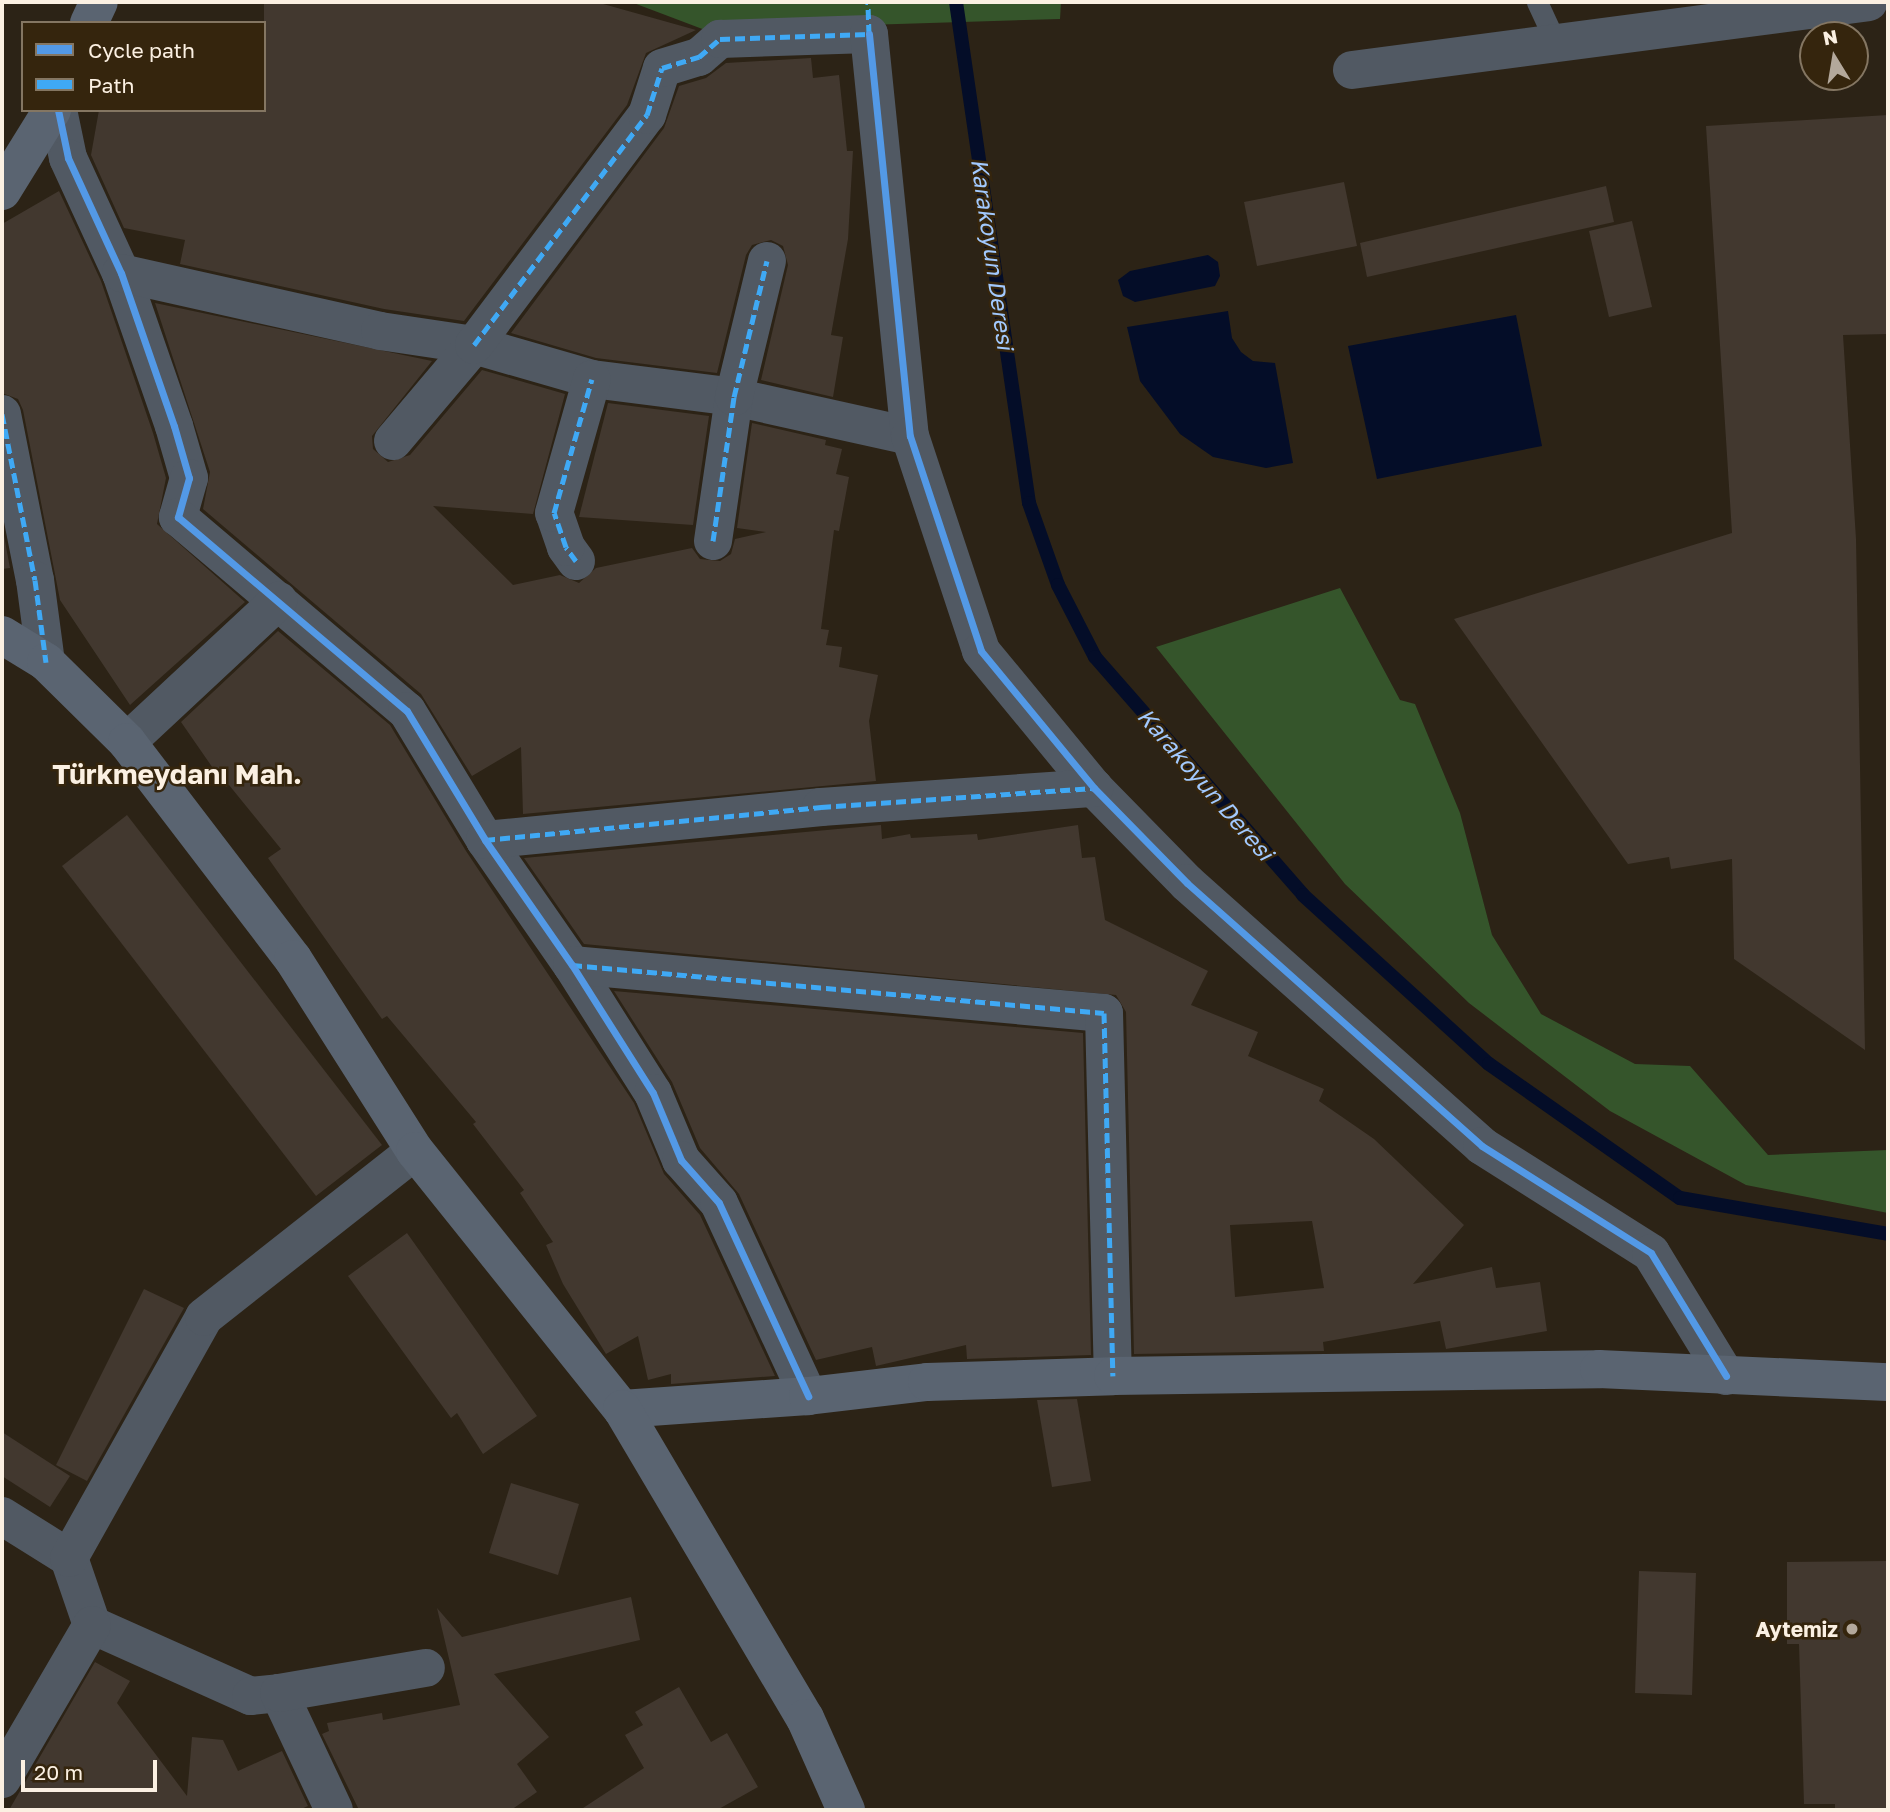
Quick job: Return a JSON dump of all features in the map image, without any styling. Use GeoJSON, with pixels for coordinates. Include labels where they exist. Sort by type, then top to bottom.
{"type":"FeatureCollection","features":[{"type":"Feature","properties":{"kind":"main road"},"geometry":{"type":"LineString","coordinates":[[90,21],[99,2]]}},
{"type":"Feature","properties":{"kind":"main road"},"geometry":{"type":"LineString","coordinates":[[2,191],[51,112]]}},
{"type":"Feature","properties":{"kind":"main road"},"geometry":{"type":"LineString","coordinates":[[2,635],[46,662],[127,742],[293,959],[415,1151],[622,1409],[805,1718],[846,1810]]}},
{"type":"Feature","properties":{"kind":"main road"},"geometry":{"type":"LineString","coordinates":[[622,1409],[808,1396],[927,1382],[1113,1376],[1599,1369],[1888,1382]]}},
{"type":"Feature","properties":{"kind":"street"},"geometry":{"type":"LineString","coordinates":[[1352,70],[1869,2]]}},
{"type":"Feature","properties":{"kind":"street"},"geometry":{"type":"LineString","coordinates":[[393,441],[474,345],[647,115],[662,68],[699,57],[720,38],[869,34],[910,436],[981,651],[1094,788],[1187,883],[1482,1146],[1651,1253],[1726,1376]]}},
{"type":"Feature","properties":{"kind":"street"},"geometry":{"type":"LineString","coordinates":[[58,112],[68,158],[121,273],[189,478],[178,517],[407,711],[485,841],[572,965],[653,1093],[681,1160],[719,1203],[808,1396]]}},
{"type":"Feature","properties":{"kind":"street"},"geometry":{"type":"LineString","coordinates":[[713,541],[734,397],[767,261]]}},
{"type":"Feature","properties":{"kind":"street"},"geometry":{"type":"LineString","coordinates":[[121,273],[380,331],[474,345],[592,379],[734,397],[910,436]]}},
{"type":"Feature","properties":{"kind":"street"},"geometry":{"type":"LineString","coordinates":[[576,561],[565,547],[554,513],[592,379]]}},
{"type":"Feature","properties":{"kind":"street"},"geometry":{"type":"LineString","coordinates":[[2,414],[35,580],[46,662]]}},
{"type":"Feature","properties":{"kind":"street"},"geometry":{"type":"LineString","coordinates":[[127,742],[278,601]]}},
{"type":"Feature","properties":{"kind":"street"},"geometry":{"type":"LineString","coordinates":[[485,841],[821,807],[1094,788]]}},
{"type":"Feature","properties":{"kind":"street"},"geometry":{"type":"LineString","coordinates":[[572,965],[1104,1013],[1113,1376]]}},
{"type":"Feature","properties":{"kind":"street"},"geometry":{"type":"LineString","coordinates":[[69,1559],[204,1317],[415,1151]]}},
{"type":"Feature","properties":{"kind":"street"},"geometry":{"type":"LineString","coordinates":[[2,1516],[69,1559],[92,1625],[251,1696],[426,1668]]}},
{"type":"Feature","properties":{"kind":"street"},"geometry":{"type":"LineString","coordinates":[[5,1767],[92,1625]]}},
{"type":"Feature","properties":{"kind":"street"},"geometry":{"type":"LineString","coordinates":[[279,1693],[334,1810]]}},
{"type":"Feature","properties":{"kind":"lane"},"geometry":{"type":"LineString","coordinates":[[1537,2],[1556,43]]}},
{"type":"Feature","properties":{"kind":"green space"},"geometry":{"type":"Polygon","coordinates":[[[631,2],[1061,2],[1060,19],[705,30],[631,2]]]}},
{"type":"Feature","properties":{"kind":"green space"},"geometry":{"type":"Polygon","coordinates":[[[1340,588],[1400,700],[1415,704],[1460,813],[1492,935],[1541,1014],[1635,1064],[1690,1066],[1768,1155],[1888,1150],[1888,1213],[1746,1185],[1610,1111],[1469,1003],[1345,884],[1156,647],[1340,588]]]}},
{"type":"Feature","properties":{"kind":"water"},"geometry":{"type":"Polygon","coordinates":[[[1208,255],[1218,262],[1220,276],[1215,286],[1135,302],[1123,296],[1118,280],[1130,271],[1208,255]]]}},
{"type":"Feature","properties":{"kind":"water"},"geometry":{"type":"Polygon","coordinates":[[[1228,311],[1232,338],[1241,352],[1253,361],[1275,363],[1293,463],[1266,468],[1213,457],[1180,434],[1140,381],[1127,327],[1228,311]]]}},
{"type":"Feature","properties":{"kind":"water"},"geometry":{"type":"Polygon","coordinates":[[[1516,315],[1542,446],[1377,479],[1348,346],[1516,315]]]}},
{"type":"Feature","properties":{"kind":"building"},"geometry":{"type":"Polygon","coordinates":[[[264,2],[596,2],[696,30],[646,53],[627,105],[464,321],[384,309],[180,264],[185,240],[124,228],[91,155],[99,112],[266,112],[264,2]]]}},
{"type":"Feature","properties":{"kind":"building"},"geometry":{"type":"Polygon","coordinates":[[[811,58],[813,78],[839,75],[847,151],[853,151],[848,239],[831,335],[843,337],[833,397],[761,380],[788,265],[783,246],[771,240],[752,245],[746,255],[717,373],[596,358],[511,333],[664,128],[679,86],[706,78],[726,63],[811,58]]]}},
{"type":"Feature","properties":{"kind":"building"},"geometry":{"type":"Polygon","coordinates":[[[1888,115],[1888,334],[1843,335],[1856,539],[1865,1050],[1734,959],[1732,859],[1671,869],[1669,857],[1628,864],[1454,619],[1732,533],[1706,126],[1888,115]]]}},
{"type":"Feature","properties":{"kind":"building"},"geometry":{"type":"Polygon","coordinates":[[[1344,182],[1357,246],[1257,266],[1244,202],[1344,182]]]}},
{"type":"Feature","properties":{"kind":"building"},"geometry":{"type":"Polygon","coordinates":[[[1606,186],[1614,222],[1367,277],[1360,243],[1606,186]]]}},
{"type":"Feature","properties":{"kind":"building"},"geometry":{"type":"Polygon","coordinates":[[[59,191],[101,281],[153,433],[166,478],[157,524],[245,602],[130,705],[60,600],[23,410],[18,399],[2,393],[2,224],[59,191]]]}},
{"type":"Feature","properties":{"kind":"building"},"geometry":{"type":"Polygon","coordinates":[[[1632,221],[1652,307],[1609,317],[1589,231],[1632,221]]]}},
{"type":"Feature","properties":{"kind":"building"},"geometry":{"type":"Polygon","coordinates":[[[155,303],[432,361],[372,436],[373,449],[388,462],[410,455],[482,370],[565,394],[533,514],[433,506],[513,585],[560,575],[579,583],[596,568],[692,548],[700,559],[720,561],[731,554],[735,539],[766,532],[737,528],[752,423],[826,440],[825,445],[842,449],[836,474],[849,477],[839,531],[834,530],[821,629],[829,630],[826,645],[842,647],[839,667],[878,675],[869,721],[876,781],[523,814],[521,747],[472,776],[421,694],[203,509],[210,472],[155,303]]]}},
{"type":"Feature","properties":{"kind":"building"},"geometry":{"type":"Polygon","coordinates":[[[608,403],[709,416],[693,525],[579,517],[608,403]]]}},
{"type":"Feature","properties":{"kind":"building"},"geometry":{"type":"Polygon","coordinates":[[[2,525],[10,568],[2,569],[2,525]]]}},
{"type":"Feature","properties":{"kind":"building"},"geometry":{"type":"Polygon","coordinates":[[[278,631],[390,725],[466,851],[634,1103],[664,1174],[700,1215],[775,1376],[671,1384],[671,1374],[648,1380],[638,1336],[606,1354],[563,1284],[546,1245],[553,1242],[520,1193],[524,1190],[473,1124],[476,1122],[387,1016],[382,1019],[268,858],[281,849],[229,785],[226,787],[181,722],[278,631]]]}},
{"type":"Feature","properties":{"kind":"building"},"geometry":{"type":"Polygon","coordinates":[[[127,815],[382,1145],[316,1196],[62,866],[127,815]]]}},
{"type":"Feature","properties":{"kind":"building"},"geometry":{"type":"Polygon","coordinates":[[[881,825],[882,839],[910,834],[911,838],[977,834],[978,840],[1078,825],[1082,858],[1095,857],[1105,920],[1208,971],[1191,1005],[1258,1032],[1248,1056],[1324,1089],[1319,1101],[1374,1139],[1464,1225],[1413,1284],[1492,1267],[1496,1288],[1540,1282],[1547,1331],[1446,1349],[1440,1321],[1323,1342],[1324,1351],[1134,1354],[1126,1012],[1116,995],[584,944],[524,858],[881,825]],[[1312,1221],[1230,1225],[1235,1297],[1324,1288],[1312,1221]]]}},
{"type":"Feature","properties":{"kind":"building"},"geometry":{"type":"Polygon","coordinates":[[[614,991],[1083,1033],[1091,1355],[967,1359],[966,1345],[876,1366],[872,1347],[816,1360],[739,1194],[700,1148],[672,1082],[614,991]]]}},
{"type":"Feature","properties":{"kind":"building"},"geometry":{"type":"Polygon","coordinates":[[[407,1233],[537,1416],[483,1454],[457,1413],[451,1418],[348,1276],[407,1233]]]}},
{"type":"Feature","properties":{"kind":"building"},"geometry":{"type":"Polygon","coordinates":[[[144,1289],[184,1308],[87,1481],[56,1465],[144,1289]]]}},
{"type":"Feature","properties":{"kind":"building"},"geometry":{"type":"Polygon","coordinates":[[[1077,1399],[1091,1481],[1052,1487],[1037,1400],[1077,1399]]]}},
{"type":"Feature","properties":{"kind":"building"},"geometry":{"type":"Polygon","coordinates":[[[2,1432],[70,1476],[50,1507],[2,1476],[2,1432]]]}},
{"type":"Feature","properties":{"kind":"building"},"geometry":{"type":"Polygon","coordinates":[[[511,1483],[579,1504],[558,1575],[489,1553],[511,1483]]]}},
{"type":"Feature","properties":{"kind":"building"},"geometry":{"type":"Polygon","coordinates":[[[1888,1561],[1888,1810],[1835,1810],[1835,1804],[1804,1804],[1799,1644],[1787,1644],[1787,1562],[1888,1561]]]}},
{"type":"Feature","properties":{"kind":"building"},"geometry":{"type":"Polygon","coordinates":[[[1639,1571],[1696,1573],[1692,1695],[1635,1693],[1639,1571]]]}},
{"type":"Feature","properties":{"kind":"building"},"geometry":{"type":"Polygon","coordinates":[[[631,1597],[640,1640],[494,1674],[549,1737],[517,1764],[537,1792],[511,1810],[359,1810],[322,1734],[329,1731],[327,1723],[382,1713],[383,1720],[460,1705],[437,1608],[462,1637],[631,1597]]]}},
{"type":"Feature","properties":{"kind":"building"},"geometry":{"type":"Polygon","coordinates":[[[95,1662],[130,1681],[117,1703],[187,1796],[192,1737],[223,1740],[238,1771],[282,1751],[308,1806],[299,1810],[9,1810],[95,1662]]]}},
{"type":"Feature","properties":{"kind":"building"},"geometry":{"type":"Polygon","coordinates":[[[679,1687],[711,1742],[727,1733],[758,1787],[717,1810],[580,1810],[644,1768],[625,1735],[643,1725],[635,1712],[679,1687]]]}},
{"type":"Feature","properties":{"kind":"waterway","name":"Karakoyun Deresi"},"geometry":{"type":"LineString","coordinates":[[956,2],[1029,503],[1058,585],[1095,657],[1303,895],[1489,1064],[1680,1198],[1888,1234]]}},
{"type":"Feature","properties":{"kind":"marked path"},"geometry":{"type":"LineString","coordinates":[[474,345],[647,115],[662,68],[699,57],[720,39],[869,34],[868,2]]}},
{"type":"Feature","properties":{"kind":"marked path"},"geometry":{"type":"LineString","coordinates":[[713,541],[734,397],[767,261]]}},
{"type":"Feature","properties":{"kind":"marked path"},"geometry":{"type":"LineString","coordinates":[[576,561],[566,547],[554,513],[592,379]]}},
{"type":"Feature","properties":{"kind":"marked path"},"geometry":{"type":"LineString","coordinates":[[2,414],[35,580],[46,662]]}},
{"type":"Feature","properties":{"kind":"marked path"},"geometry":{"type":"LineString","coordinates":[[485,840],[821,807],[1094,788]]}},
{"type":"Feature","properties":{"kind":"marked path"},"geometry":{"type":"LineString","coordinates":[[572,965],[1104,1013],[1113,1376]]}},
{"type":"Feature","properties":{"kind":"cycle path"},"geometry":{"type":"LineString","coordinates":[[869,34],[910,436],[981,651],[1094,788],[1187,883],[1482,1146],[1651,1253],[1726,1376]]}},
{"type":"Feature","properties":{"kind":"cycle path"},"geometry":{"type":"LineString","coordinates":[[58,112],[68,158],[121,273],[174,426],[189,478],[178,517],[407,711],[485,840],[572,965],[653,1093],[681,1160],[719,1203],[808,1396]]}},
{"type":"Feature","properties":{"kind":"place","name":"Aytemiz"},"geometry":{"type":"Point","coordinates":[1852,1629]}},
{"type":"Feature","properties":{"kind":"district","name":"Türkmeydanı Mah."},"geometry":{"type":"Point","coordinates":[177,774]}}]}
